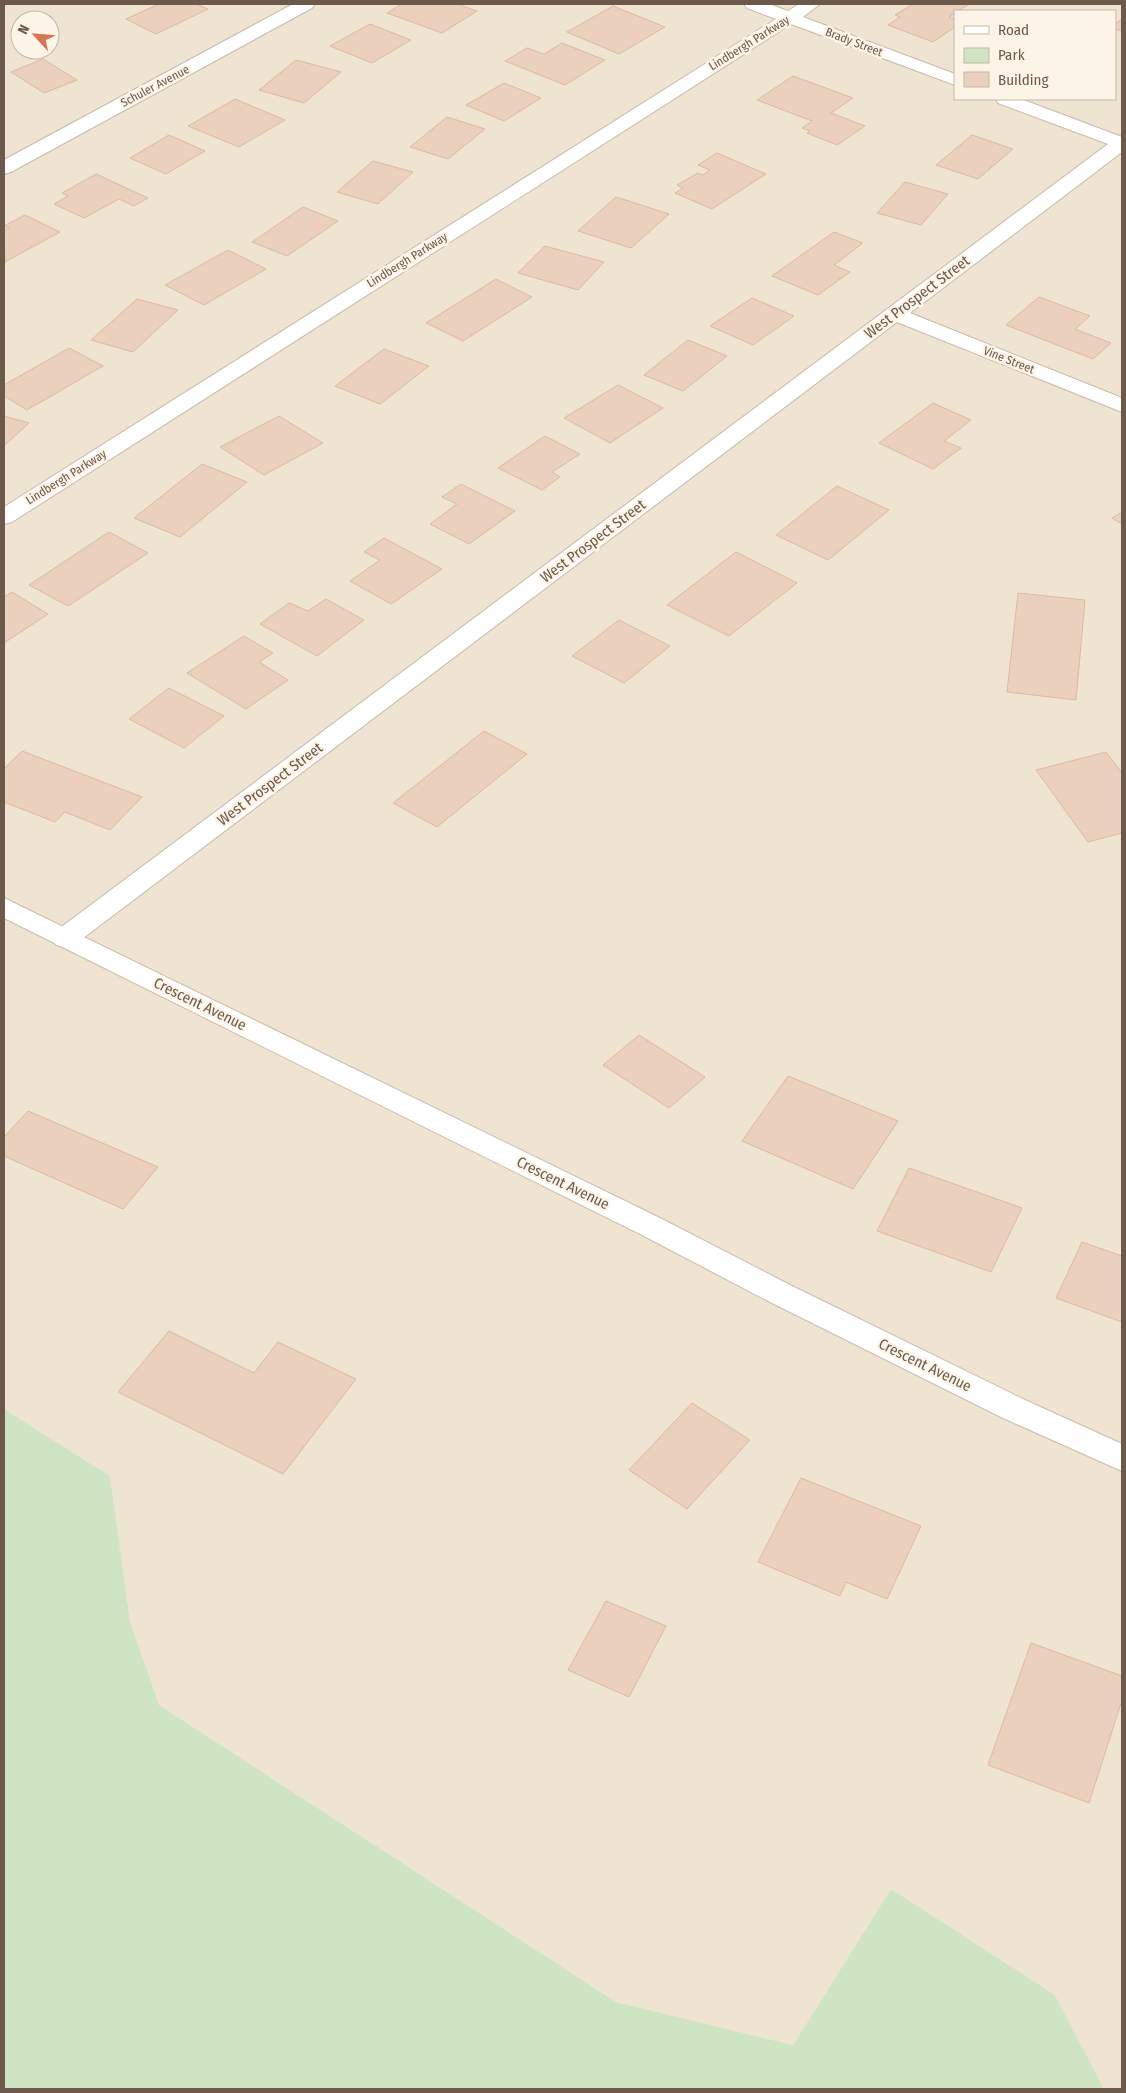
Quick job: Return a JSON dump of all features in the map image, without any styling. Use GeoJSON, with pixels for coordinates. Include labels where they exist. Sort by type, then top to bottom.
{"type":"FeatureCollection","features":[{"type":"Feature","properties":{"kind":"street","name":"Schuler Avenue"},"geometry":{"type":"LineString","coordinates":[[4,168],[306,4]]}},
{"type":"Feature","properties":{"kind":"street","name":"Brady Street"},"geometry":{"type":"LineString","coordinates":[[752,4],[954,80]]}},
{"type":"Feature","properties":{"kind":"street","name":"Lindbergh Parkway"},"geometry":{"type":"LineString","coordinates":[[4,517],[811,4]]}},
{"type":"Feature","properties":{"kind":"street"},"geometry":{"type":"LineString","coordinates":[[1007,100],[1122,143]]}},
{"type":"Feature","properties":{"kind":"street","name":"West Prospect Street"},"geometry":{"type":"LineString","coordinates":[[65,938],[1122,143]]}},
{"type":"Feature","properties":{"kind":"street","name":"Vine Street"},"geometry":{"type":"LineString","coordinates":[[895,314],[1122,406]]}},
{"type":"Feature","properties":{"kind":"street","name":"Crescent Avenue"},"geometry":{"type":"LineString","coordinates":[[4,907],[652,1226],[778,1292],[1005,1405],[1122,1458]]}},
{"type":"Feature","properties":{"kind":"shaded area"},"geometry":{"type":"Polygon","coordinates":[[[4,4],[1122,4],[1122,2089],[1104,2089],[1055,1995],[891,1889],[793,2045],[616,2002],[159,1705],[130,1621],[110,1476],[4,1409],[4,4]]]}},
{"type":"Feature","properties":{"kind":"green space"},"geometry":{"type":"Polygon","coordinates":[[[4,1409],[110,1476],[130,1621],[159,1705],[616,2002],[793,2045],[891,1889],[1055,1995],[1104,2089],[4,2089],[4,1409]]]}},
{"type":"Feature","properties":{"kind":"building"},"geometry":{"type":"Polygon","coordinates":[[[159,4],[196,4],[208,9],[156,34],[126,19],[159,4]]]}},
{"type":"Feature","properties":{"kind":"building"},"geometry":{"type":"Polygon","coordinates":[[[402,4],[457,4],[477,11],[442,33],[387,13],[402,4]]]}},
{"type":"Feature","properties":{"kind":"building"},"geometry":{"type":"Polygon","coordinates":[[[913,4],[969,4],[960,10],[954,10],[954,14],[949,17],[954,19],[954,28],[933,42],[888,25],[900,17],[895,15],[913,4]]]}},
{"type":"Feature","properties":{"kind":"building"},"geometry":{"type":"Polygon","coordinates":[[[613,6],[665,27],[619,54],[567,32],[613,6]]]}},
{"type":"Feature","properties":{"kind":"building"},"geometry":{"type":"Polygon","coordinates":[[[1122,19],[1122,31],[1116,29],[1116,23],[1122,19]]]}},
{"type":"Feature","properties":{"kind":"building"},"geometry":{"type":"Polygon","coordinates":[[[370,24],[411,40],[372,63],[330,46],[370,24]]]}},
{"type":"Feature","properties":{"kind":"building"},"geometry":{"type":"Polygon","coordinates":[[[562,43],[605,60],[565,85],[505,61],[527,48],[544,54],[562,43]]]}},
{"type":"Feature","properties":{"kind":"building"},"geometry":{"type":"Polygon","coordinates":[[[45,60],[77,80],[44,93],[11,72],[45,60]]]}},
{"type":"Feature","properties":{"kind":"building"},"geometry":{"type":"Polygon","coordinates":[[[296,60],[341,72],[304,103],[259,90],[296,60]]]}},
{"type":"Feature","properties":{"kind":"building"},"geometry":{"type":"Polygon","coordinates":[[[793,76],[853,98],[831,113],[865,126],[837,145],[807,133],[810,131],[802,128],[812,121],[757,100],[793,76]]]}},
{"type":"Feature","properties":{"kind":"building"},"geometry":{"type":"Polygon","coordinates":[[[504,83],[541,98],[504,121],[466,105],[504,83]]]}},
{"type":"Feature","properties":{"kind":"building"},"geometry":{"type":"Polygon","coordinates":[[[235,99],[285,120],[239,147],[188,126],[235,99]]]}},
{"type":"Feature","properties":{"kind":"building"},"geometry":{"type":"Polygon","coordinates":[[[447,117],[485,129],[448,159],[410,147],[447,117]]]}},
{"type":"Feature","properties":{"kind":"building"},"geometry":{"type":"Polygon","coordinates":[[[169,135],[205,151],[166,174],[130,158],[169,135]]]}},
{"type":"Feature","properties":{"kind":"building"},"geometry":{"type":"Polygon","coordinates":[[[972,135],[1013,149],[978,179],[936,165],[972,135]]]}},
{"type":"Feature","properties":{"kind":"building"},"geometry":{"type":"Polygon","coordinates":[[[717,153],[766,174],[712,209],[675,193],[683,188],[677,185],[698,173],[703,175],[710,170],[698,165],[717,153]]]}},
{"type":"Feature","properties":{"kind":"building"},"geometry":{"type":"Polygon","coordinates":[[[373,161],[413,172],[378,204],[337,192],[373,161]]]}},
{"type":"Feature","properties":{"kind":"building"},"geometry":{"type":"Polygon","coordinates":[[[96,174],[148,198],[134,206],[119,199],[84,218],[54,204],[68,196],[62,193],[96,174]]]}},
{"type":"Feature","properties":{"kind":"building"},"geometry":{"type":"Polygon","coordinates":[[[905,182],[948,194],[921,225],[877,213],[905,182]]]}},
{"type":"Feature","properties":{"kind":"building"},"geometry":{"type":"Polygon","coordinates":[[[616,197],[669,214],[631,248],[578,231],[616,197]]]}},
{"type":"Feature","properties":{"kind":"building"},"geometry":{"type":"Polygon","coordinates":[[[303,207],[338,221],[287,256],[252,242],[303,207]]]}},
{"type":"Feature","properties":{"kind":"building"},"geometry":{"type":"Polygon","coordinates":[[[25,215],[60,232],[5,262],[4,231],[9,228],[4,226],[25,215]]]}},
{"type":"Feature","properties":{"kind":"building"},"geometry":{"type":"Polygon","coordinates":[[[834,232],[863,243],[834,265],[850,272],[818,295],[772,276],[834,232]]]}},
{"type":"Feature","properties":{"kind":"building"},"geometry":{"type":"Polygon","coordinates":[[[545,246],[604,262],[578,290],[518,273],[545,246]]]}},
{"type":"Feature","properties":{"kind":"building"},"geometry":{"type":"Polygon","coordinates":[[[228,250],[266,269],[204,305],[165,285],[228,250]]]}},
{"type":"Feature","properties":{"kind":"building"},"geometry":{"type":"Polygon","coordinates":[[[496,279],[532,297],[463,341],[426,323],[496,279]]]}},
{"type":"Feature","properties":{"kind":"building"},"geometry":{"type":"Polygon","coordinates":[[[1039,297],[1090,316],[1075,329],[1111,343],[1093,359],[1006,325],[1039,297]]]}},
{"type":"Feature","properties":{"kind":"building"},"geometry":{"type":"Polygon","coordinates":[[[752,298],[794,316],[753,345],[710,326],[752,298]]]}},
{"type":"Feature","properties":{"kind":"building"},"geometry":{"type":"Polygon","coordinates":[[[137,299],[178,310],[133,352],[91,340],[137,299]]]}},
{"type":"Feature","properties":{"kind":"building"},"geometry":{"type":"Polygon","coordinates":[[[688,340],[727,356],[683,391],[644,375],[688,340]]]}},
{"type":"Feature","properties":{"kind":"building"},"geometry":{"type":"Polygon","coordinates":[[[69,348],[103,366],[27,410],[4,396],[4,385],[69,348]]]}},
{"type":"Feature","properties":{"kind":"building"},"geometry":{"type":"Polygon","coordinates":[[[384,349],[429,366],[380,404],[335,386],[384,349]]]}},
{"type":"Feature","properties":{"kind":"building"},"geometry":{"type":"Polygon","coordinates":[[[618,385],[663,408],[610,443],[564,418],[618,385]]]}},
{"type":"Feature","properties":{"kind":"building"},"geometry":{"type":"Polygon","coordinates":[[[933,403],[971,420],[944,441],[961,448],[933,469],[879,443],[933,403]]]}},
{"type":"Feature","properties":{"kind":"building"},"geometry":{"type":"Polygon","coordinates":[[[4,416],[29,423],[4,446],[4,416]]]}},
{"type":"Feature","properties":{"kind":"building"},"geometry":{"type":"Polygon","coordinates":[[[279,416],[323,443],[264,475],[220,447],[279,416]]]}},
{"type":"Feature","properties":{"kind":"building"},"geometry":{"type":"Polygon","coordinates":[[[545,436],[580,454],[552,472],[560,477],[542,490],[498,468],[545,436]]]}},
{"type":"Feature","properties":{"kind":"building"},"geometry":{"type":"Polygon","coordinates":[[[202,464],[247,482],[180,537],[134,518],[202,464]]]}},
{"type":"Feature","properties":{"kind":"building"},"geometry":{"type":"Polygon","coordinates":[[[461,484],[515,511],[469,544],[430,524],[457,504],[442,497],[461,484]]]}},
{"type":"Feature","properties":{"kind":"building"},"geometry":{"type":"Polygon","coordinates":[[[837,486],[889,510],[828,560],[776,535],[837,486]]]}},
{"type":"Feature","properties":{"kind":"building"},"geometry":{"type":"Polygon","coordinates":[[[1122,512],[1122,524],[1112,518],[1122,512]]]}},
{"type":"Feature","properties":{"kind":"building"},"geometry":{"type":"Polygon","coordinates":[[[109,532],[148,553],[68,606],[29,585],[109,532]]]}},
{"type":"Feature","properties":{"kind":"building"},"geometry":{"type":"Polygon","coordinates":[[[384,538],[442,569],[391,604],[350,581],[380,560],[364,552],[384,538]]]}},
{"type":"Feature","properties":{"kind":"building"},"geometry":{"type":"Polygon","coordinates":[[[736,552],[797,583],[729,636],[667,605],[736,552]]]}},
{"type":"Feature","properties":{"kind":"building"},"geometry":{"type":"Polygon","coordinates":[[[12,592],[48,614],[4,643],[4,597],[12,592]]]}},
{"type":"Feature","properties":{"kind":"building"},"geometry":{"type":"Polygon","coordinates":[[[1018,593],[1085,600],[1076,700],[1007,692],[1018,593]]]}},
{"type":"Feature","properties":{"kind":"building"},"geometry":{"type":"Polygon","coordinates":[[[326,599],[364,620],[317,656],[260,624],[289,603],[308,611],[326,599]]]}},
{"type":"Feature","properties":{"kind":"building"},"geometry":{"type":"Polygon","coordinates":[[[619,620],[670,646],[624,683],[572,656],[619,620]]]}},
{"type":"Feature","properties":{"kind":"building"},"geometry":{"type":"Polygon","coordinates":[[[244,636],[273,653],[259,662],[288,680],[246,709],[187,673],[244,636]]]}},
{"type":"Feature","properties":{"kind":"building"},"geometry":{"type":"Polygon","coordinates":[[[169,688],[224,716],[184,748],[129,719],[169,688]]]}},
{"type":"Feature","properties":{"kind":"building"},"geometry":{"type":"Polygon","coordinates":[[[484,731],[527,754],[437,827],[393,803],[484,731]]]}},
{"type":"Feature","properties":{"kind":"building"},"geometry":{"type":"Polygon","coordinates":[[[22,751],[142,797],[110,830],[65,812],[55,822],[4,802],[4,769],[22,751]]]}},
{"type":"Feature","properties":{"kind":"building"},"geometry":{"type":"Polygon","coordinates":[[[1106,752],[1122,773],[1122,833],[1088,842],[1036,770],[1106,752]]]}},
{"type":"Feature","properties":{"kind":"building"},"geometry":{"type":"Polygon","coordinates":[[[639,1035],[705,1077],[669,1108],[603,1065],[639,1035]]]}},
{"type":"Feature","properties":{"kind":"building"},"geometry":{"type":"Polygon","coordinates":[[[788,1076],[898,1121],[853,1189],[742,1141],[788,1076]]]}},
{"type":"Feature","properties":{"kind":"building"},"geometry":{"type":"Polygon","coordinates":[[[28,1111],[158,1167],[123,1209],[4,1156],[4,1137],[28,1111]]]}},
{"type":"Feature","properties":{"kind":"building"},"geometry":{"type":"Polygon","coordinates":[[[909,1168],[1022,1208],[991,1272],[877,1231],[909,1168]]]}},
{"type":"Feature","properties":{"kind":"building"},"geometry":{"type":"Polygon","coordinates":[[[1082,1242],[1122,1256],[1122,1322],[1056,1298],[1082,1242]]]}},
{"type":"Feature","properties":{"kind":"building"},"geometry":{"type":"Polygon","coordinates":[[[169,1331],[254,1373],[278,1342],[356,1379],[283,1474],[118,1392],[169,1331]]]}},
{"type":"Feature","properties":{"kind":"building"},"geometry":{"type":"Polygon","coordinates":[[[692,1403],[750,1440],[687,1509],[629,1470],[692,1403]]]}},
{"type":"Feature","properties":{"kind":"building"},"geometry":{"type":"Polygon","coordinates":[[[801,1478],[921,1526],[887,1599],[846,1582],[840,1596],[758,1562],[801,1478]]]}},
{"type":"Feature","properties":{"kind":"building"},"geometry":{"type":"Polygon","coordinates":[[[606,1601],[666,1626],[629,1697],[568,1670],[606,1601]]]}},
{"type":"Feature","properties":{"kind":"building"},"geometry":{"type":"Polygon","coordinates":[[[1031,1643],[1122,1676],[1122,1700],[1089,1803],[988,1765],[1031,1643]]]}}]}
